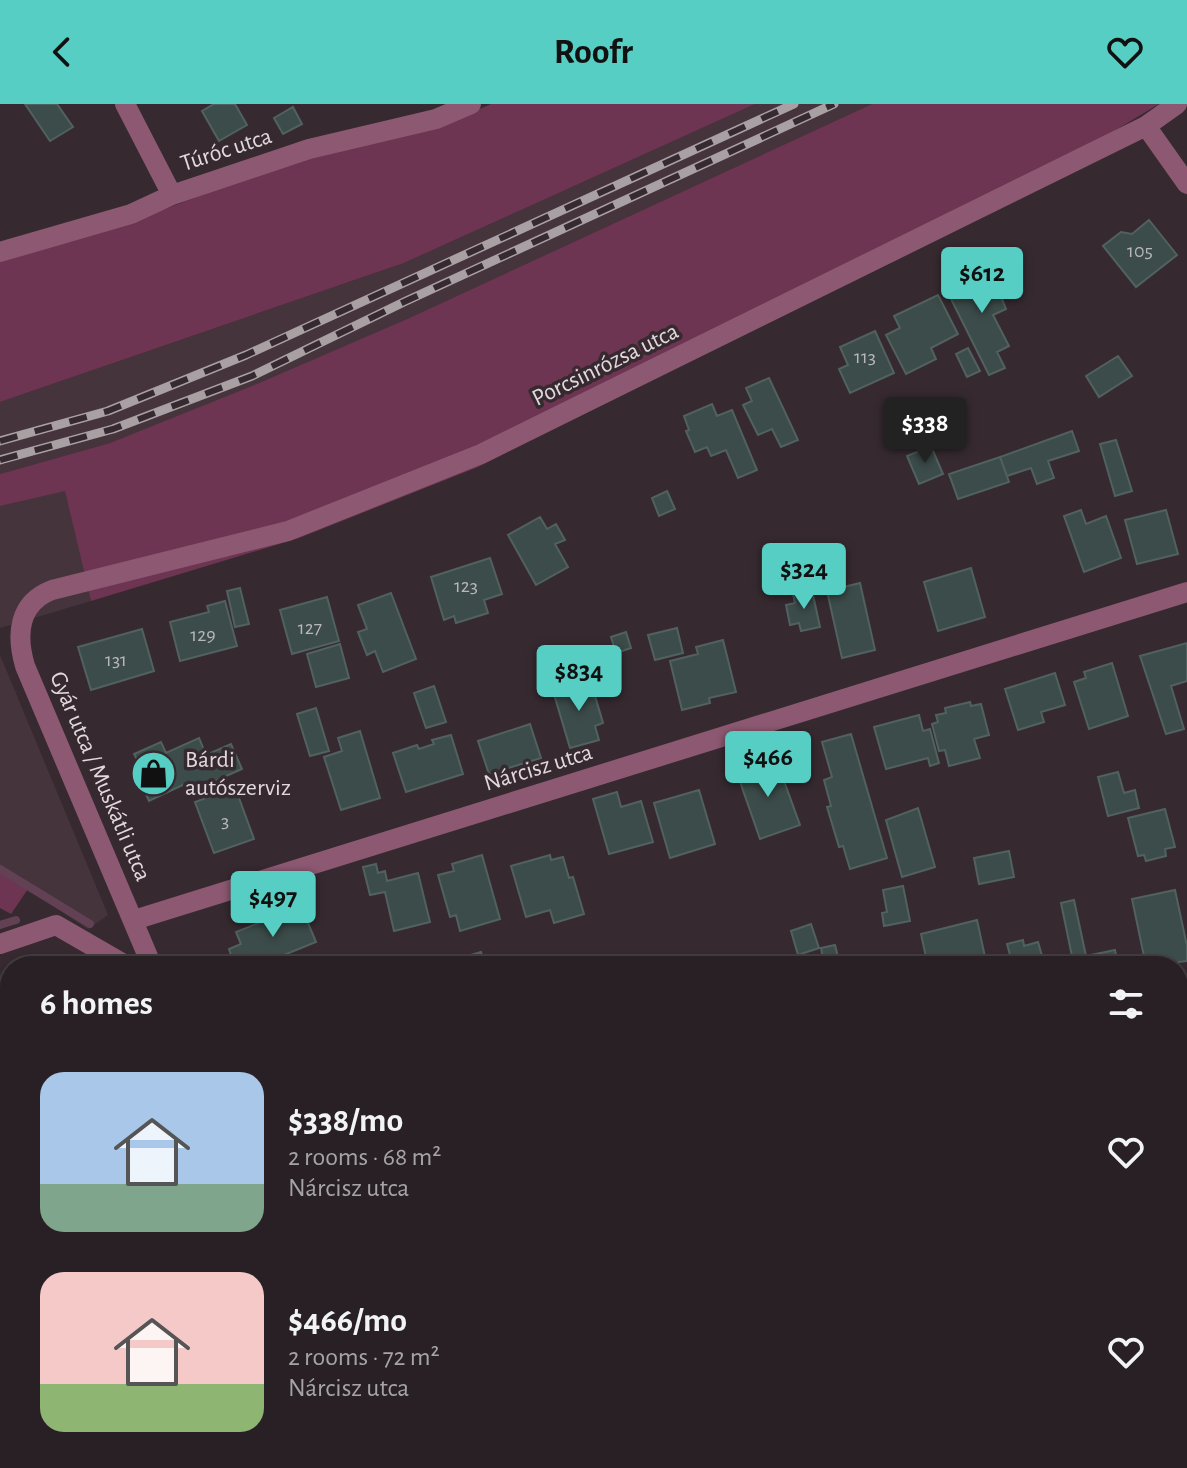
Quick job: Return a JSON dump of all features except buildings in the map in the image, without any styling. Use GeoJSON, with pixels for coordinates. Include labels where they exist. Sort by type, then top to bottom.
{"type":"FeatureCollection","features":[{"type":"Feature","properties":{"kind":"street"},"geometry":{"type":"LineString","coordinates":[[125,104],[172,195]]}},
{"type":"Feature","properties":{"kind":"street","name":"Túróc utca"},"geometry":{"type":"LineString","coordinates":[[0,252],[131,214],[172,195],[309,149],[436,119],[471,104]]}},
{"type":"Feature","properties":{"kind":"street","name":"Porcsinrózsa utca"},"geometry":{"type":"LineString","coordinates":[[30,604],[52,590],[288,531],[481,454],[1146,126],[1177,104]]}},
{"type":"Feature","properties":{"kind":"street"},"geometry":{"type":"LineString","coordinates":[[1146,126],[1187,184]]}},
{"type":"Feature","properties":{"kind":"street","name":"Nárcisz utca"},"geometry":{"type":"LineString","coordinates":[[134,920],[1187,592]]}},
{"type":"Feature","properties":{"kind":"street","name":"Gyár utca / Muskátli utca"},"geometry":{"type":"LineString","coordinates":[[30,604],[19,630],[25,666],[148,956]]}},
{"type":"Feature","properties":{"kind":"street"},"geometry":{"type":"LineString","coordinates":[[0,944],[56,925],[110,956]]}},
{"type":"Feature","properties":{"kind":"shaded area"},"geometry":{"type":"Polygon","coordinates":[[[491,104],[755,104],[404,263],[0,402],[0,256],[127,223],[311,155],[441,126],[491,104]]]}},
{"type":"Feature","properties":{"kind":"shaded area"},"geometry":{"type":"Polygon","coordinates":[[[755,104],[872,104],[407,319],[236,394],[110,443],[0,474],[0,402],[404,263],[755,104]]]}},
{"type":"Feature","properties":{"kind":"shaded area"},"geometry":{"type":"Polygon","coordinates":[[[872,104],[1159,104],[927,243],[478,467],[299,538],[91,601],[65,491],[0,506],[0,474],[110,443],[257,384],[407,319],[872,104]]]}},
{"type":"Feature","properties":{"kind":"shaded area"},"geometry":{"type":"Polygon","coordinates":[[[65,490],[91,601],[0,628],[0,506],[65,490]]]}},
{"type":"Feature","properties":{"kind":"shaded area"},"geometry":{"type":"Polygon","coordinates":[[[0,655],[108,915],[88,929],[0,871],[0,655]]]}},
{"type":"Feature","properties":{"kind":"shaded area"},"geometry":{"type":"Polygon","coordinates":[[[0,871],[28,889],[11,914],[0,908],[0,871]]]}},
{"type":"Feature","properties":{"kind":"waterway"},"geometry":{"type":"LineString","coordinates":[[0,869],[90,924]]}},
{"type":"Feature","properties":{"kind":"waterway"},"geometry":{"type":"LineString","coordinates":[[0,925],[16,920]]}},
{"type":"Feature","properties":{"kind":"railway"},"geometry":{"type":"LineString","coordinates":[[0,441],[108,411],[246,355],[794,104]]}},
{"type":"Feature","properties":{"kind":"railway"},"geometry":{"type":"LineString","coordinates":[[0,460],[113,429],[252,376],[406,301],[834,104]]}},
{"type":"Feature","properties":{"kind":"place","name":"Bárdi autószerviz"},"geometry":{"type":"Point","coordinates":[154,773]}}]}
